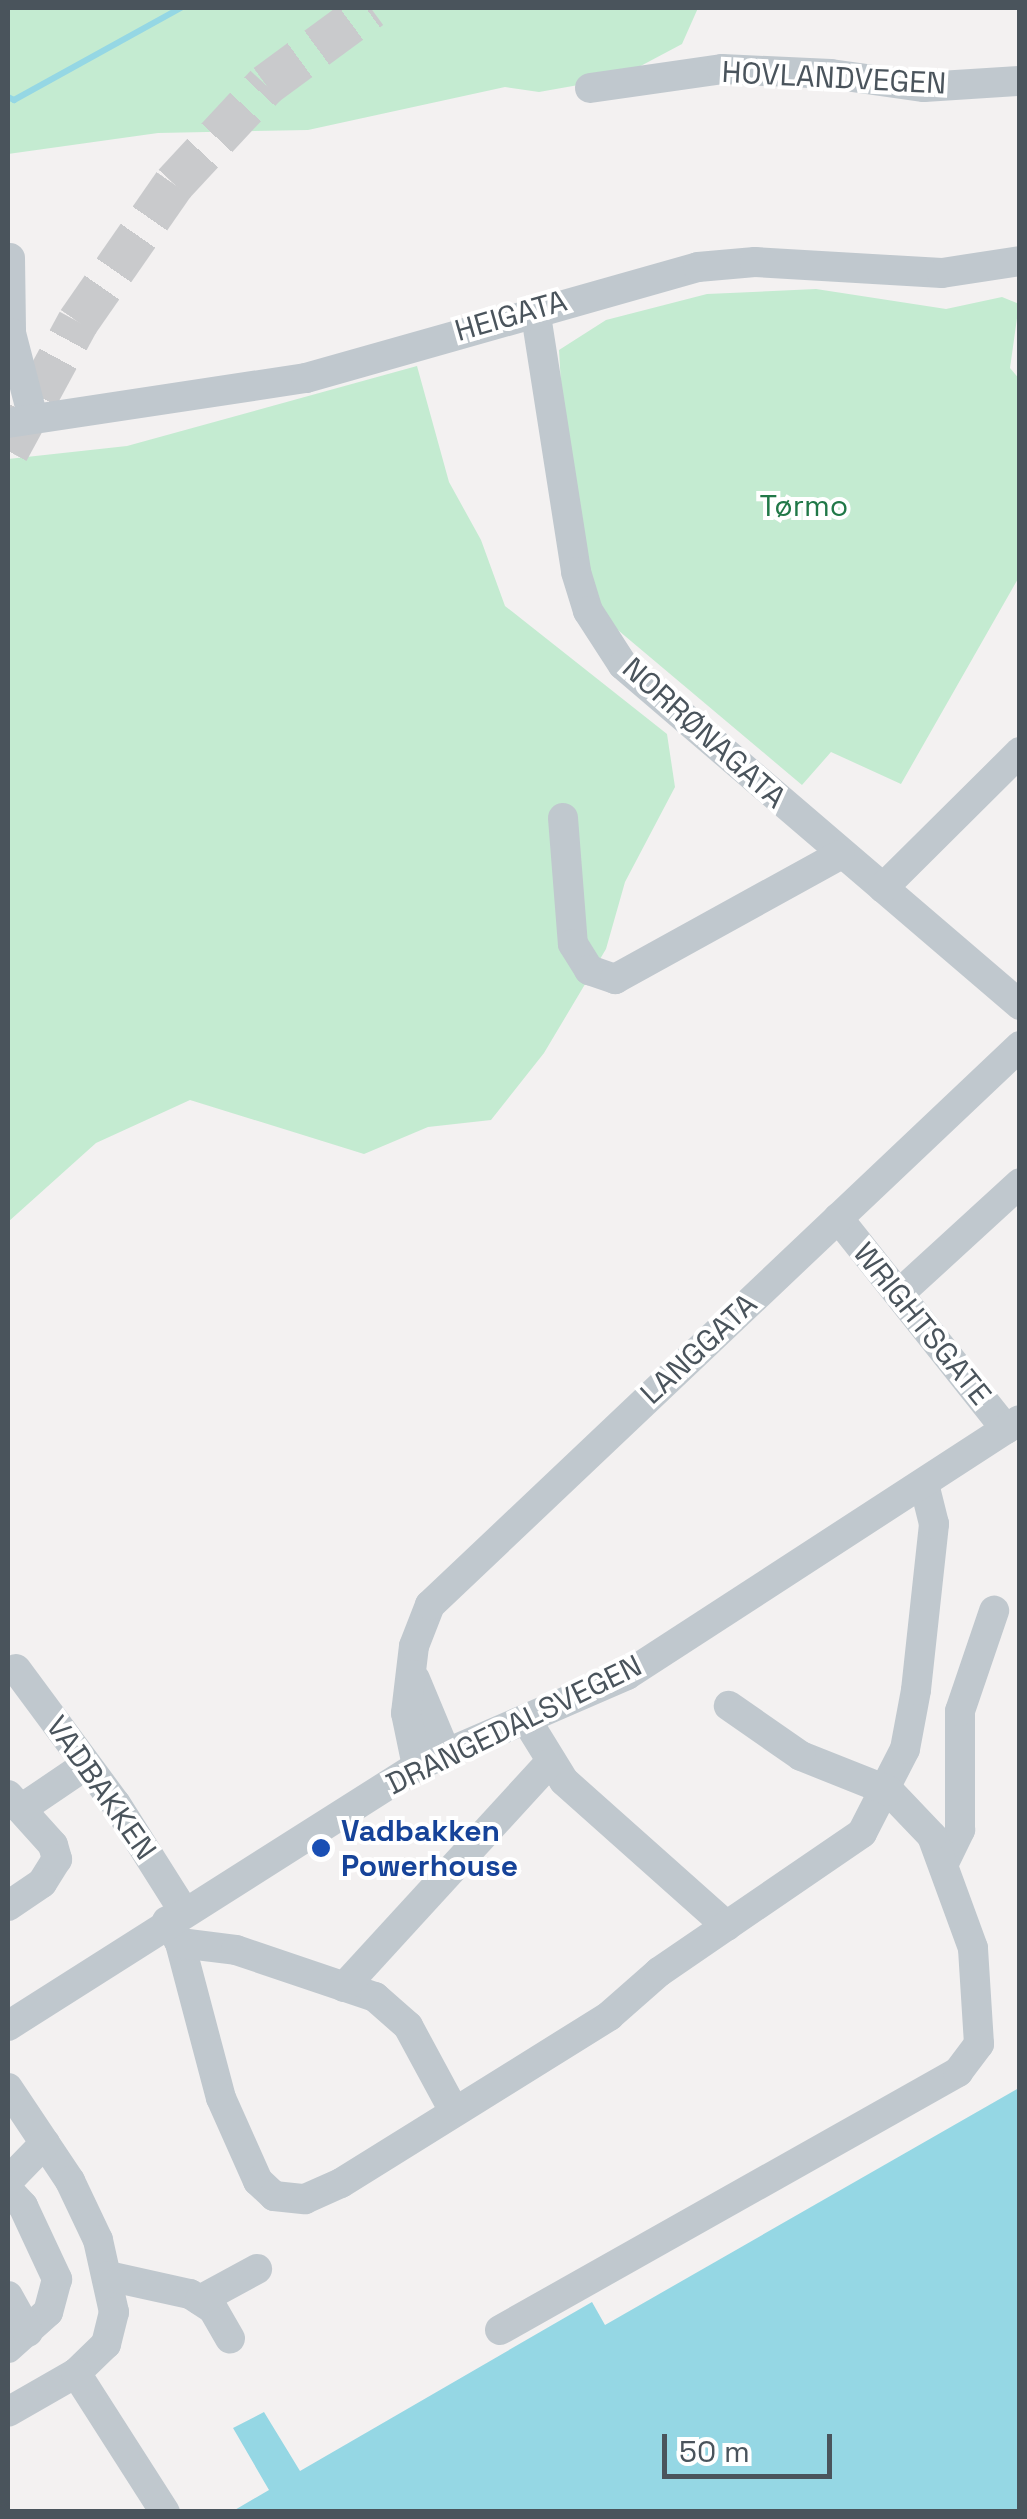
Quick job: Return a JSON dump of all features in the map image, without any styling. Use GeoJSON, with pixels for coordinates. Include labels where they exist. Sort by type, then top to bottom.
{"type":"FeatureCollection","features":[{"type":"Feature","properties":{"kind":"street","name":"HOVLANDVEGEN"},"geometry":{"type":"LineString","coordinates":[[590,88],[722,69],[831,74],[924,87],[1020,81]]}},
{"type":"Feature","properties":{"kind":"street"},"geometry":{"type":"LineString","coordinates":[[10,258],[11,333],[20,421]]}},
{"type":"Feature","properties":{"kind":"street","name":"HEIGATA"},"geometry":{"type":"LineString","coordinates":[[20,421],[306,378],[652,276],[729,262],[942,273],[1020,262]]}},
{"type":"Feature","properties":{"kind":"street","name":"NORRØNAGATA"},"geometry":{"type":"LineString","coordinates":[[536,309],[576,572],[588,611],[622,665],[1020,1006]]}},
{"type":"Feature","properties":{"kind":"street"},"geometry":{"type":"LineString","coordinates":[[883,888],[1020,752]]}},
{"type":"Feature","properties":{"kind":"street"},"geometry":{"type":"LineString","coordinates":[[562,818],[573,944],[588,970],[615,979],[840,855]]}},
{"type":"Feature","properties":{"kind":"street","name":"LANGGATA"},"geometry":{"type":"LineString","coordinates":[[416,1766],[406,1732],[412,1672],[420,1624],[443,1590],[1020,1046]]}},
{"type":"Feature","properties":{"kind":"street"},"geometry":{"type":"LineString","coordinates":[[899,1294],[1020,1183]]}},
{"type":"Feature","properties":{"kind":"street","name":"WRIGHTSGATE"},"geometry":{"type":"LineString","coordinates":[[838,1218],[1013,1425]]}},
{"type":"Feature","properties":{"kind":"street","name":"DRANGEDALSVEGEN"},"geometry":{"type":"LineString","coordinates":[[8,2026],[177,1924],[416,1766],[628,1675],[1013,1425]]}},
{"type":"Feature","properties":{"kind":"street"},"geometry":{"type":"LineString","coordinates":[[177,1924],[236,1950],[344,1987],[397,2014],[454,2111],[609,2016],[727,1926],[823,1866],[862,1833],[888,1791],[905,1749],[931,1568],[933,1500],[924,1484]]}},
{"type":"Feature","properties":{"kind":"street"},"geometry":{"type":"LineString","coordinates":[[944,1863],[960,1830],[960,1711],[994,1611]]}},
{"type":"Feature","properties":{"kind":"street","name":"VADBAKKEN"},"geometry":{"type":"LineString","coordinates":[[16,1669],[86,1764],[177,1924],[221,2098],[241,2152],[274,2196],[318,2194],[454,2111]]}},
{"type":"Feature","properties":{"kind":"street"},"geometry":{"type":"LineString","coordinates":[[412,1672],[445,1751]]}},
{"type":"Feature","properties":{"kind":"street"},"geometry":{"type":"LineString","coordinates":[[500,2330],[958,2072],[973,2057],[981,2024],[974,1948],[932,1836],[888,1791],[801,1756],[729,1706]]}},
{"type":"Feature","properties":{"kind":"street"},"geometry":{"type":"LineString","coordinates":[[527,1721],[548,1764],[727,1926]]}},
{"type":"Feature","properties":{"kind":"street"},"geometry":{"type":"LineString","coordinates":[[8,1906],[42,1883],[57,1859],[14,1802],[86,1764]]}},
{"type":"Feature","properties":{"kind":"street"},"geometry":{"type":"LineString","coordinates":[[344,1987],[548,1764]]}},
{"type":"Feature","properties":{"kind":"street"},"geometry":{"type":"LineString","coordinates":[[8,2088],[84,2211],[108,2276],[114,2312],[106,2344],[76,2373],[8,2412]]}},
{"type":"Feature","properties":{"kind":"street"},"geometry":{"type":"LineString","coordinates":[[8,2180],[45,2143]]}},
{"type":"Feature","properties":{"kind":"street"},"geometry":{"type":"LineString","coordinates":[[8,2190],[23,2206],[57,2279],[48,2312],[18,2340]]}},
{"type":"Feature","properties":{"kind":"street"},"geometry":{"type":"LineString","coordinates":[[200,2300],[257,2269]]}},
{"type":"Feature","properties":{"kind":"street"},"geometry":{"type":"LineString","coordinates":[[108,2276],[200,2300],[214,2309],[230,2338]]}},
{"type":"Feature","properties":{"kind":"street"},"geometry":{"type":"LineString","coordinates":[[8,2296],[18,2340]]}},
{"type":"Feature","properties":{"kind":"street"},"geometry":{"type":"LineString","coordinates":[[76,2373],[166,2512]]}},
{"type":"Feature","properties":{"kind":"green space"},"geometry":{"type":"Polygon","coordinates":[[[8,8],[698,8],[682,44],[618,78],[539,92],[505,87],[308,130],[158,133],[8,154],[8,8]]]}},
{"type":"Feature","properties":{"kind":"green space","name":"Tørmo"},"geometry":{"type":"Polygon","coordinates":[[[816,289],[946,309],[1002,297],[1019,304],[1010,368],[1020,380],[1019,577],[901,784],[831,752],[802,785],[600,615],[572,573],[559,350],[606,320],[707,294],[816,289]]]}},
{"type":"Feature","properties":{"kind":"green space"},"geometry":{"type":"Polygon","coordinates":[[[417,366],[449,482],[481,540],[505,606],[667,734],[675,787],[625,882],[606,949],[544,1053],[491,1120],[428,1127],[364,1154],[190,1100],[96,1143],[8,1222],[8,459],[127,446],[417,366]]]}},
{"type":"Feature","properties":{"kind":"water"},"geometry":{"type":"Polygon","coordinates":[[[1019,2088],[1019,2511],[233,2511],[269,2490],[233,2428],[264,2412],[300,2471],[592,2302],[605,2325],[1019,2088]]]}},
{"type":"Feature","properties":{"kind":"waterway"},"geometry":{"type":"LineString","coordinates":[[8,97],[14,100],[181,8]]}},
{"type":"Feature","properties":{"kind":"tunnel"},"geometry":{"type":"LineString","coordinates":[[8,451],[78,322],[174,184],[266,85],[371,8]]}},
{"type":"Feature","properties":{"kind":"place","name":"Vadbakken Powerhouse"},"geometry":{"type":"Point","coordinates":[321,1848]}}]}
